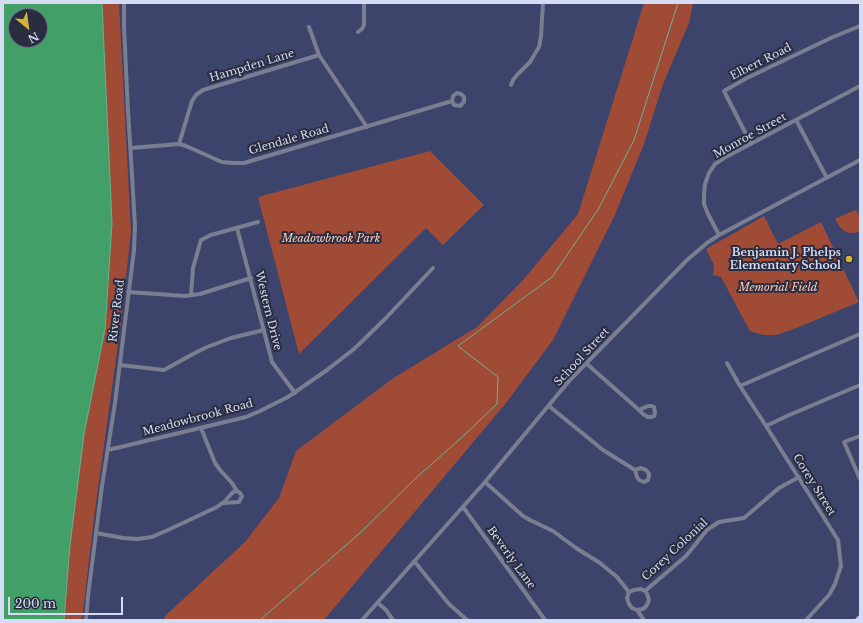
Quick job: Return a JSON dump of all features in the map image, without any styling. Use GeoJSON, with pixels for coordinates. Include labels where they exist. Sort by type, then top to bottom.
{"type":"FeatureCollection","features":[{"type":"Feature","properties":{"kind":"street","name":"River Road"},"geometry":{"type":"LineString","coordinates":[[86,620],[96,534],[113,423],[133,258],[135,226],[128,111],[124,3]]}},
{"type":"Feature","properties":{"kind":"street"},"geometry":{"type":"LineString","coordinates":[[358,32],[364,25],[364,3]]}},
{"type":"Feature","properties":{"kind":"street"},"geometry":{"type":"LineString","coordinates":[[511,86],[513,80],[530,62],[539,47],[543,3]]}},
{"type":"Feature","properties":{"kind":"street","name":"Elbert Road"},"geometry":{"type":"LineString","coordinates":[[752,144],[724,91],[747,78],[832,37],[860,26]]}},
{"type":"Feature","properties":{"kind":"street"},"geometry":{"type":"LineString","coordinates":[[310,27],[319,55],[367,127]]}},
{"type":"Feature","properties":{"kind":"street","name":"Hampden Lane"},"geometry":{"type":"LineString","coordinates":[[179,144],[191,104],[196,95],[203,90],[319,55]]}},
{"type":"Feature","properties":{"kind":"street","name":"Monroe Street"},"geometry":{"type":"LineString","coordinates":[[719,235],[704,204],[705,184],[709,173],[715,164],[860,86]]}},
{"type":"Feature","properties":{"kind":"street","name":"Glendale Road"},"geometry":{"type":"LineString","coordinates":[[131,148],[179,144],[222,162],[239,163],[255,160],[452,101]]}},
{"type":"Feature","properties":{"kind":"street"},"geometry":{"type":"LineString","coordinates":[[796,120],[827,178]]}},
{"type":"Feature","properties":{"kind":"street","name":"School Street"},"geometry":{"type":"LineString","coordinates":[[362,620],[485,482],[569,382],[687,260],[719,235],[860,160]]}},
{"type":"Feature","properties":{"kind":"street"},"geometry":{"type":"LineString","coordinates":[[190,296],[193,268],[201,240],[212,235],[258,222]]}},
{"type":"Feature","properties":{"kind":"street","name":"Western Drive"},"geometry":{"type":"LineString","coordinates":[[237,228],[272,362],[295,393]]}},
{"type":"Feature","properties":{"kind":"street","name":"Meadowbrook Road"},"geometry":{"type":"LineString","coordinates":[[108,450],[254,414],[295,393],[334,365],[357,346],[433,268]]}},
{"type":"Feature","properties":{"kind":"street"},"geometry":{"type":"LineString","coordinates":[[128,292],[190,296],[251,278]]}},
{"type":"Feature","properties":{"kind":"street"},"geometry":{"type":"LineString","coordinates":[[120,365],[164,370],[207,347],[231,338],[264,330]]}},
{"type":"Feature","properties":{"kind":"street"},"geometry":{"type":"LineString","coordinates":[[740,386],[860,334]]}},
{"type":"Feature","properties":{"kind":"street","name":"Corey Street"},"geometry":{"type":"LineString","coordinates":[[727,363],[740,386],[838,540],[841,566],[836,584],[829,595],[806,620]]}},
{"type":"Feature","properties":{"kind":"street"},"geometry":{"type":"LineString","coordinates":[[587,364],[639,410]]}},
{"type":"Feature","properties":{"kind":"street"},"geometry":{"type":"LineString","coordinates":[[766,426],[860,385]]}},
{"type":"Feature","properties":{"kind":"street"},"geometry":{"type":"LineString","coordinates":[[549,406],[603,450],[635,470]]}},
{"type":"Feature","properties":{"kind":"street"},"geometry":{"type":"LineString","coordinates":[[201,428],[215,463],[242,496],[239,502],[224,503]]}},
{"type":"Feature","properties":{"kind":"street"},"geometry":{"type":"LineString","coordinates":[[860,436],[844,442],[860,479]]}},
{"type":"Feature","properties":{"kind":"street","name":"Corey Colonial"},"geometry":{"type":"LineString","coordinates":[[645,591],[686,556],[707,530],[719,522],[744,518],[779,488],[798,477]]}},
{"type":"Feature","properties":{"kind":"street"},"geometry":{"type":"LineString","coordinates":[[485,482],[523,516],[553,531],[600,563],[617,577],[629,592]]}},
{"type":"Feature","properties":{"kind":"street"},"geometry":{"type":"LineString","coordinates":[[96,534],[137,539],[159,534],[217,507],[224,503],[233,492],[237,491]]}},
{"type":"Feature","properties":{"kind":"street","name":"Beverly Lane"},"geometry":{"type":"LineString","coordinates":[[463,507],[545,620]]}},
{"type":"Feature","properties":{"kind":"street"},"geometry":{"type":"LineString","coordinates":[[414,561],[449,604],[467,620]]}},
{"type":"Feature","properties":{"kind":"street"},"geometry":{"type":"LineString","coordinates":[[629,592],[638,589],[645,591],[647,594],[648,603],[643,609],[637,610]]}},
{"type":"Feature","properties":{"kind":"street"},"geometry":{"type":"LineString","coordinates":[[629,592],[627,598],[628,604],[637,610],[644,620]]}},
{"type":"Feature","properties":{"kind":"street"},"geometry":{"type":"LineString","coordinates":[[378,603],[386,610],[393,620]]}},
{"type":"Feature","properties":{"kind":"green space"},"geometry":{"type":"Polygon","coordinates":[[[102,3],[119,3],[131,232],[120,330],[95,510],[82,620],[64,620],[70,545],[84,434],[105,329],[112,223],[102,3]]]}},
{"type":"Feature","properties":{"kind":"green space"},"geometry":{"type":"Polygon","coordinates":[[[644,3],[693,3],[689,23],[663,84],[644,144],[614,217],[553,340],[506,403],[324,620],[164,620],[165,616],[245,542],[279,498],[296,451],[392,379],[477,327],[523,280],[578,214],[644,3]]]}},
{"type":"Feature","properties":{"kind":"green space","name":"Meadowbrook Park"},"geometry":{"type":"Polygon","coordinates":[[[430,151],[484,205],[443,245],[426,228],[299,354],[258,197],[430,151]]]}},
{"type":"Feature","properties":{"kind":"green space"},"geometry":{"type":"Polygon","coordinates":[[[855,210],[860,217],[860,232],[849,233],[840,227],[835,219],[855,210]]]}},
{"type":"Feature","properties":{"kind":"green space","name":"Memorial Field"},"geometry":{"type":"Polygon","coordinates":[[[764,216],[778,244],[821,222],[859,302],[776,335],[763,335],[750,331],[721,277],[713,275],[714,265],[706,249],[764,216]]]}},
{"type":"Feature","properties":{"kind":"shaded area"},"geometry":{"type":"Polygon","coordinates":[[[3,3],[102,3],[112,223],[105,329],[84,434],[70,545],[64,620],[3,620],[3,3]]]}},
{"type":"Feature","properties":{"kind":"waterway"},"geometry":{"type":"LineString","coordinates":[[260,620],[360,533],[416,478],[497,404],[498,377],[458,346],[552,277],[599,208],[634,140],[678,3]]}},
{"type":"Feature","properties":{"kind":"place","name":"Benjamin J. Phelps Elementary School"},"geometry":{"type":"Point","coordinates":[849,259]}}]}
